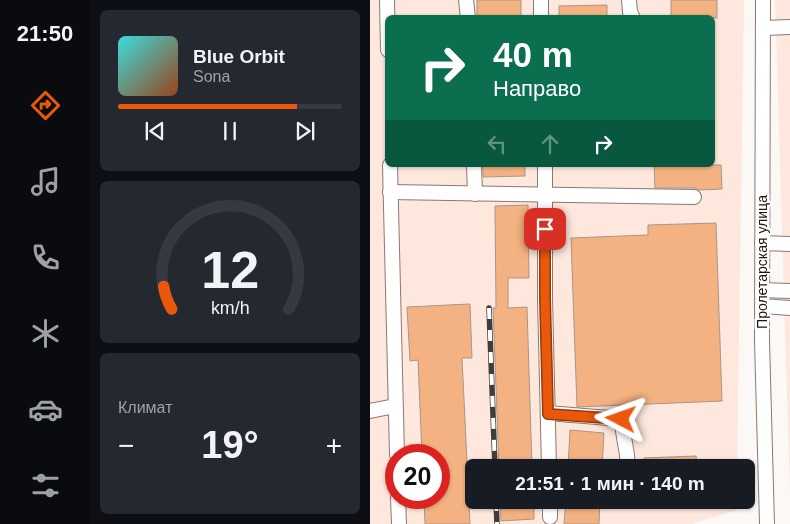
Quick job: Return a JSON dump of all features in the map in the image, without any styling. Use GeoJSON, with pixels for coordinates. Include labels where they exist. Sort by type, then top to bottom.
{"type":"FeatureCollection","features":[{"type":"Feature","properties":{"kind":"street"},"geometry":{"type":"LineString","coordinates":[[386,0],[387,15]]}},
{"type":"Feature","properties":{"kind":"street"},"geometry":{"type":"LineString","coordinates":[[466,0],[468,15]]}},
{"type":"Feature","properties":{"kind":"street"},"geometry":{"type":"LineString","coordinates":[[540,0],[541,15]]}},
{"type":"Feature","properties":{"kind":"street"},"geometry":{"type":"LineString","coordinates":[[629,0],[632,15]]}},
{"type":"Feature","properties":{"kind":"street","name":"Пролетарская улица"},"geometry":{"type":"LineString","coordinates":[[763,0],[762,341],[767,524]]}},
{"type":"Feature","properties":{"kind":"street"},"geometry":{"type":"LineString","coordinates":[[764,28],[790,27]]}},
{"type":"Feature","properties":{"kind":"street"},"geometry":{"type":"LineString","coordinates":[[390,167],[397,444]]}},
{"type":"Feature","properties":{"kind":"street"},"geometry":{"type":"LineString","coordinates":[[474,167],[475,194]]}},
{"type":"Feature","properties":{"kind":"street"},"geometry":{"type":"LineString","coordinates":[[545,167],[545,298],[549,459]]}},
{"type":"Feature","properties":{"kind":"street"},"geometry":{"type":"LineString","coordinates":[[390,192],[694,197]]}},
{"type":"Feature","properties":{"kind":"street"},"geometry":{"type":"LineString","coordinates":[[762,243],[790,244]]}},
{"type":"Feature","properties":{"kind":"street"},"geometry":{"type":"LineString","coordinates":[[762,290],[790,291]]}},
{"type":"Feature","properties":{"kind":"street"},"geometry":{"type":"LineString","coordinates":[[762,306],[790,308]]}},
{"type":"Feature","properties":{"kind":"street"},"geometry":{"type":"LineString","coordinates":[[370,411],[395,406]]}},
{"type":"Feature","properties":{"kind":"street"},"geometry":{"type":"LineString","coordinates":[[548,414],[621,419],[627,459]]}},
{"type":"Feature","properties":{"kind":"street"},"geometry":{"type":"LineString","coordinates":[[398,509],[399,524]]}},
{"type":"Feature","properties":{"kind":"street"},"geometry":{"type":"LineString","coordinates":[[550,509],[550,517]]}},
{"type":"Feature","properties":{"kind":"shaded area"},"geometry":{"type":"Polygon","coordinates":[[[370,0],[744,0],[737,459],[465,459],[465,509],[737,510],[691,524],[370,524],[370,0]]]}},
{"type":"Feature","properties":{"kind":"shaded area"},"geometry":{"type":"Polygon","coordinates":[[[775,0],[790,0],[790,495],[775,0]]]}},
{"type":"Feature","properties":{"kind":"building"},"geometry":{"type":"Polygon","coordinates":[[[477,0],[521,0],[521,15],[477,15],[477,0]]]}},
{"type":"Feature","properties":{"kind":"building"},"geometry":{"type":"Polygon","coordinates":[[[671,0],[717,0],[717,18],[715,18],[715,15],[671,15],[671,0]]]}},
{"type":"Feature","properties":{"kind":"building"},"geometry":{"type":"Polygon","coordinates":[[[607,5],[607,15],[559,15],[559,6],[607,5]]]}},
{"type":"Feature","properties":{"kind":"building"},"geometry":{"type":"Polygon","coordinates":[[[715,165],[721,165],[722,189],[655,188],[654,167],[715,167],[715,165]]]}},
{"type":"Feature","properties":{"kind":"building"},"geometry":{"type":"Polygon","coordinates":[[[483,167],[525,167],[525,176],[483,177],[483,167]]]}},
{"type":"Feature","properties":{"kind":"building"},"geometry":{"type":"Polygon","coordinates":[[[528,205],[529,278],[508,278],[508,308],[527,307],[532,459],[499,459],[493,308],[496,308],[495,206],[528,205]]]}},
{"type":"Feature","properties":{"kind":"building"},"geometry":{"type":"Polygon","coordinates":[[[716,223],[722,401],[577,407],[571,238],[648,235],[648,225],[716,223]]]}},
{"type":"Feature","properties":{"kind":"building"},"geometry":{"type":"Polygon","coordinates":[[[470,304],[472,358],[462,358],[467,459],[465,459],[465,509],[469,509],[470,524],[425,524],[424,509],[450,509],[450,444],[422,444],[418,360],[410,361],[407,307],[470,304]]]}},
{"type":"Feature","properties":{"kind":"building"},"geometry":{"type":"Polygon","coordinates":[[[570,430],[604,433],[603,459],[568,459],[570,430]]]}},
{"type":"Feature","properties":{"kind":"building"},"geometry":{"type":"Polygon","coordinates":[[[696,456],[696,459],[644,459],[696,456]]]}},
{"type":"Feature","properties":{"kind":"building"},"geometry":{"type":"Polygon","coordinates":[[[500,509],[534,509],[534,519],[501,521],[500,509]]]}},
{"type":"Feature","properties":{"kind":"building"},"geometry":{"type":"Polygon","coordinates":[[[565,509],[600,509],[599,524],[564,524],[565,509]]]}},
{"type":"Feature","properties":{"kind":"railway"},"geometry":{"type":"LineString","coordinates":[[489,308],[495,459]]}},
{"type":"Feature","properties":{"kind":"railway"},"geometry":{"type":"LineString","coordinates":[[496,509],[497,524]]}},
{"type":"Feature","properties":{"kind":"route"},"geometry":{"type":"LineString","coordinates":[[545,229],[548,414],[621,419]]}}]}
